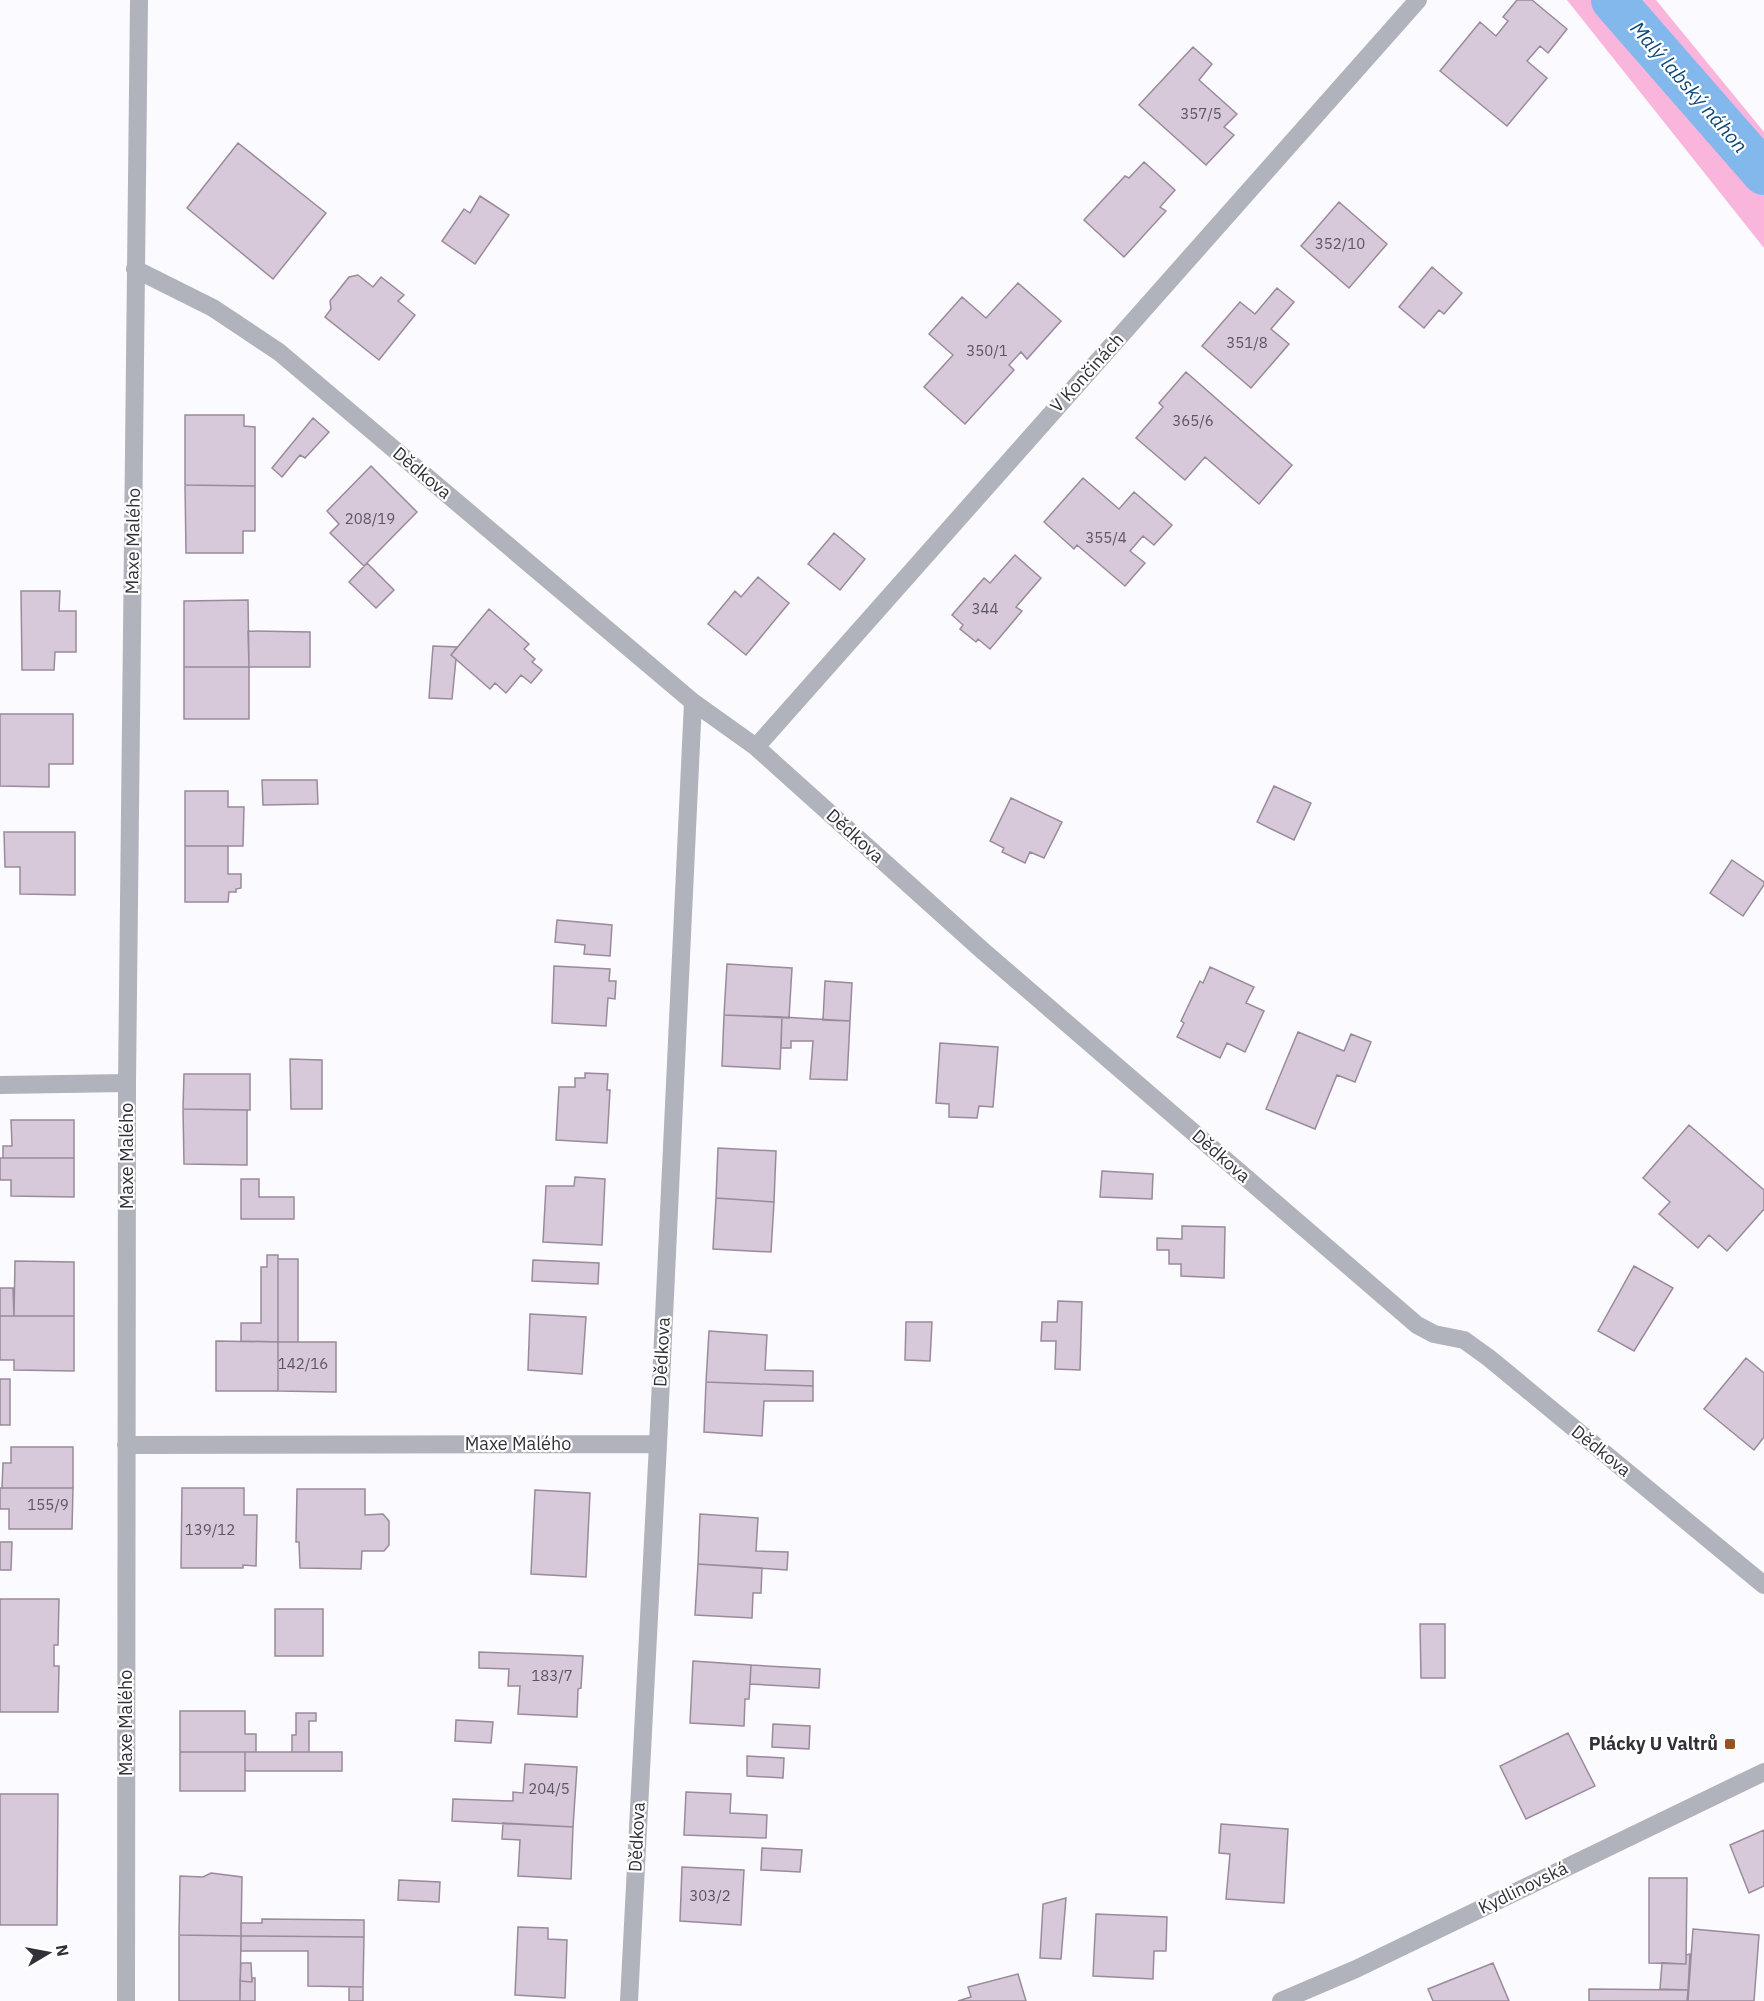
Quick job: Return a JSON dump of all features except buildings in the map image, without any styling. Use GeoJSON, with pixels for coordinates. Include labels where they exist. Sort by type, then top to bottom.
{"type":"FeatureCollection","features":[{"type":"Feature","properties":{"kind":"street","name":"Maxe Malého"},"geometry":{"type":"LineString","coordinates":[[126,2001],[127,1083],[139,0]]}},
{"type":"Feature","properties":{"kind":"street","name":"V Končinách"},"geometry":{"type":"LineString","coordinates":[[756,747],[1418,0]]}},
{"type":"Feature","properties":{"kind":"street","name":"Dědkova"},"geometry":{"type":"LineString","coordinates":[[135,269],[213,308],[279,352],[693,702],[756,747],[983,951],[1417,1325],[1434,1335],[1464,1340],[1489,1358],[1764,1585]]}},
{"type":"Feature","properties":{"kind":"street","name":"Dědkova"},"geometry":{"type":"LineString","coordinates":[[629,2001],[693,702]]}},
{"type":"Feature","properties":{"kind":"street","name":"Maxe Malého"},"geometry":{"type":"LineString","coordinates":[[0,1085],[127,1083]]}},
{"type":"Feature","properties":{"kind":"street","name":"Maxe Malého"},"geometry":{"type":"LineString","coordinates":[[126,1445],[658,1444]]}},
{"type":"Feature","properties":{"kind":"street","name":"Kydlinovská"},"geometry":{"type":"LineString","coordinates":[[1281,2001],[1356,1969],[1764,1772]]}},
{"type":"Feature","properties":{"kind":"shaded area"},"geometry":{"type":"Polygon","coordinates":[[[1567,0],[1656,0],[1764,132],[1764,248],[1567,0]]]}},
{"type":"Feature","properties":{"kind":"waterway","name":"Malý labský náhon"},"geometry":{"type":"LineString","coordinates":[[1613,0],[1764,173]]}},
{"type":"Feature","properties":{"kind":"place","name":"Plácky U Valtrů"},"geometry":{"type":"Point","coordinates":[1730,1744]}}]}
